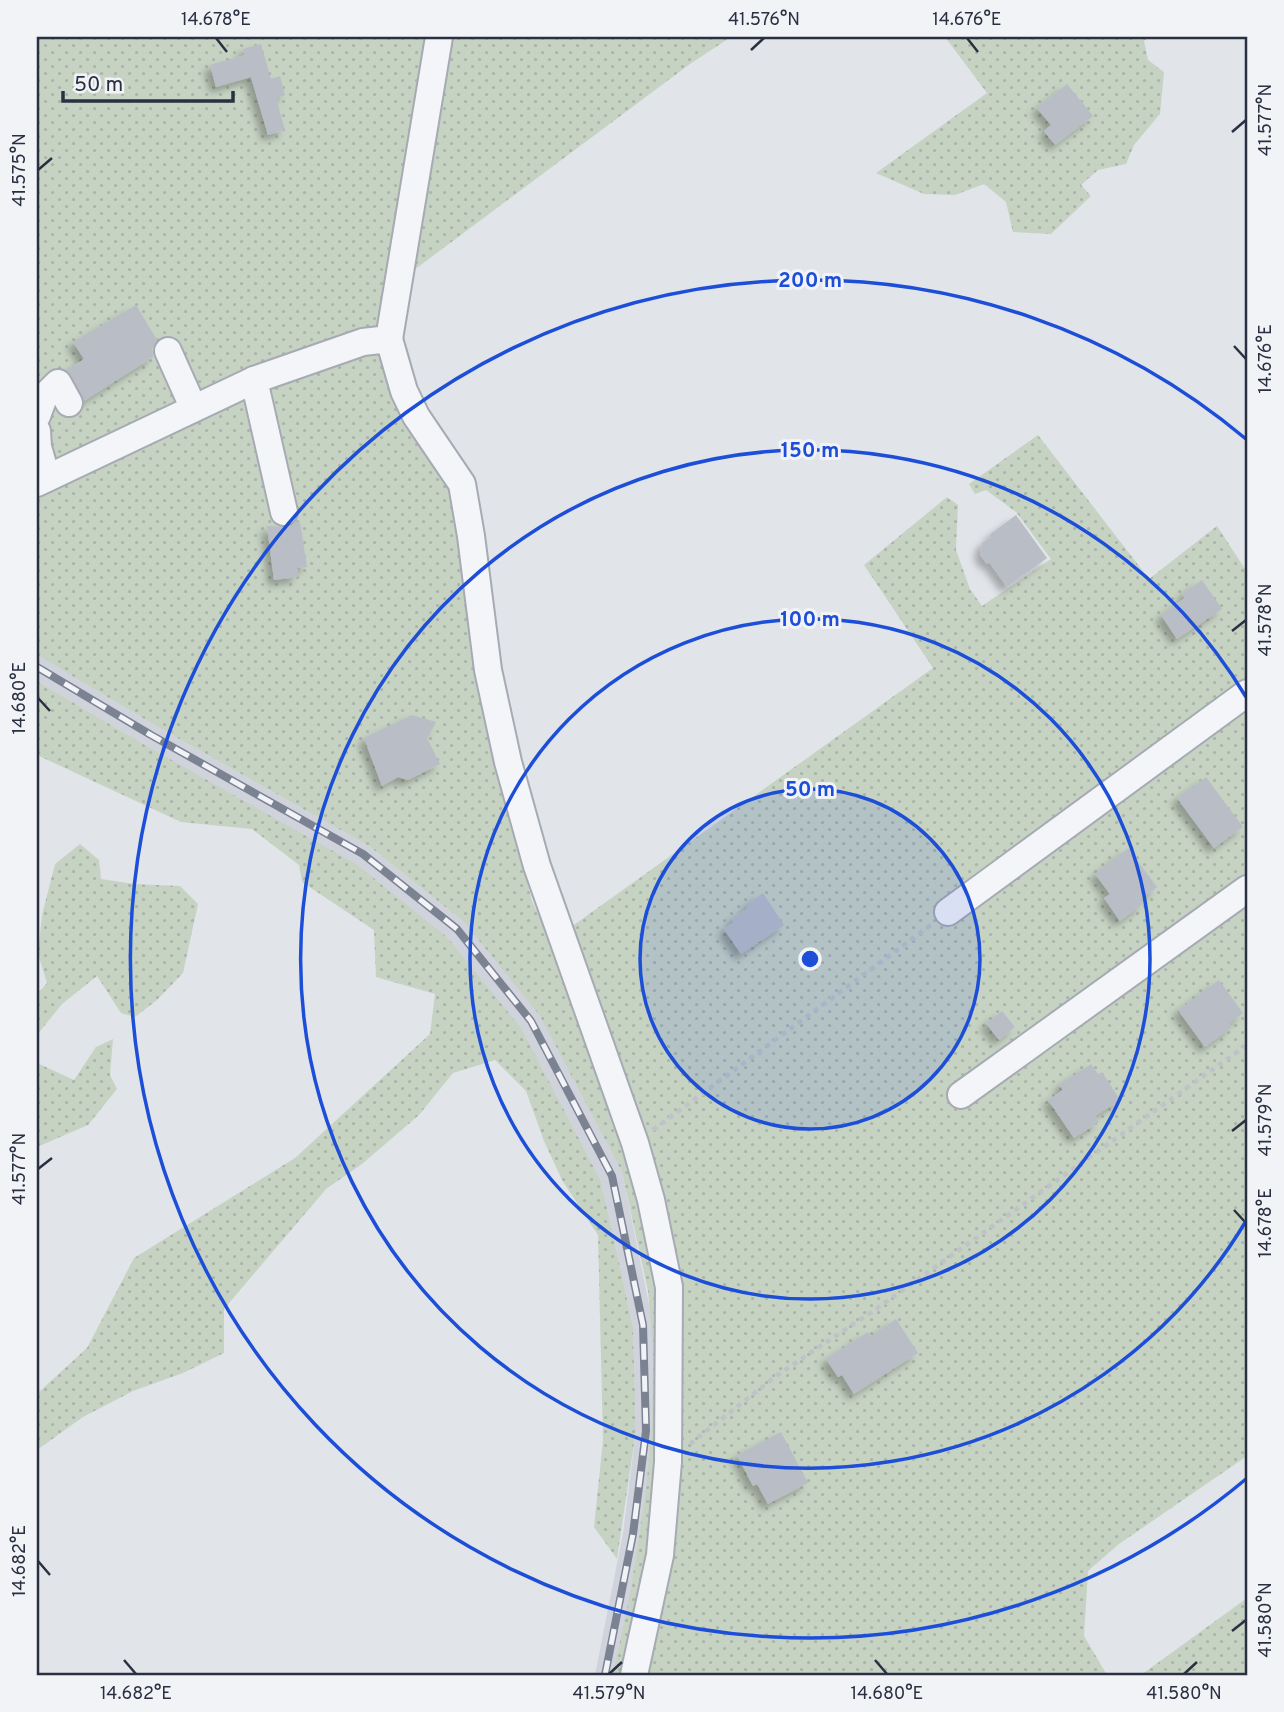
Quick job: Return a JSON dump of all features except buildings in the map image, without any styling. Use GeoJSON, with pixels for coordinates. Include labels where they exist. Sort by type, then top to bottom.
{"type":"FeatureCollection","features":[{"type":"Feature","properties":{"kind":"street"},"geometry":{"type":"LineString","coordinates":[[439,37],[389,339],[404,391],[416,416],[461,484],[471,536],[488,670],[508,762],[537,866],[635,1143],[651,1200],[669,1287],[668,1462],[660,1555],[634,1675]]}},
{"type":"Feature","properties":{"kind":"street"},"geometry":{"type":"LineString","coordinates":[[37,432],[42,481],[254,380],[363,342],[389,339]]}},
{"type":"Feature","properties":{"kind":"street"},"geometry":{"type":"LineString","coordinates":[[168,351],[193,407]]}},
{"type":"Feature","properties":{"kind":"street"},"geometry":{"type":"LineString","coordinates":[[254,380],[284,512]]}},
{"type":"Feature","properties":{"kind":"street"},"geometry":{"type":"LineString","coordinates":[[37,416],[44,397],[58,383],[69,403]]}},
{"type":"Feature","properties":{"kind":"street"},"geometry":{"type":"LineString","coordinates":[[948,912],[1247,693]]}},
{"type":"Feature","properties":{"kind":"street"},"geometry":{"type":"LineString","coordinates":[[961,1095],[1247,889]]}},
{"type":"Feature","properties":{"kind":"path"},"geometry":{"type":"LineString","coordinates":[[635,1143],[948,912]]}},
{"type":"Feature","properties":{"kind":"path"},"geometry":{"type":"LineString","coordinates":[[668,1462],[776,1376],[878,1307],[1247,1045]]}},
{"type":"Feature","properties":{"kind":"shaded area"},"geometry":{"type":"Polygon","coordinates":[[[37,655],[156,726],[369,846],[464,922],[540,1015],[622,1172],[653,1324],[657,1431],[642,1536],[615,1675],[595,1675],[623,1533],[636,1430],[633,1326],[601,1181],[521,1029],[448,938],[145,745],[37,681],[37,655]]]}},
{"type":"Feature","properties":{"kind":"green space"},"geometry":{"type":"Polygon","coordinates":[[[37,37],[429,37],[385,373],[408,429],[448,489],[462,530],[487,721],[532,901],[552,944],[571,927],[933,668],[864,565],[947,497],[958,505],[956,550],[970,589],[982,606],[1051,559],[1016,512],[986,490],[975,494],[969,484],[1038,435],[1149,579],[1217,526],[1247,572],[1247,1456],[1119,1544],[1088,1571],[1084,1636],[1107,1675],[613,1675],[631,1589],[646,1490],[652,1424],[653,1350],[648,1291],[622,1172],[540,1016],[464,922],[369,846],[156,726],[37,655],[37,37]]]}},
{"type":"Feature","properties":{"kind":"green space"},"geometry":{"type":"Polygon","coordinates":[[[452,37],[731,37],[690,64],[406,276],[452,37]]]}},
{"type":"Feature","properties":{"kind":"green space"},"geometry":{"type":"Polygon","coordinates":[[[945,37],[1149,37],[1144,41],[1148,60],[1164,72],[1160,114],[1134,145],[1126,164],[1098,170],[1081,185],[1091,196],[1051,234],[1013,232],[1006,202],[984,184],[955,195],[924,194],[876,173],[987,93],[945,37]]]}},
{"type":"Feature","properties":{"kind":"green space"},"geometry":{"type":"Polygon","coordinates":[[[37,681],[356,864],[448,938],[521,1028],[601,1181],[633,1326],[636,1430],[617,1559],[594,1527],[603,1440],[598,1235],[562,1180],[526,1091],[495,1060],[453,1073],[419,1115],[362,1164],[326,1189],[224,1309],[224,1353],[183,1373],[133,1391],[83,1417],[37,1450],[37,1391],[87,1348],[134,1258],[295,1158],[430,1034],[435,994],[376,977],[374,930],[302,882],[299,865],[252,829],[181,822],[37,755],[37,681]]]}},
{"type":"Feature","properties":{"kind":"green space"},"geometry":{"type":"Polygon","coordinates":[[[80,844],[99,860],[101,879],[180,886],[198,904],[183,973],[157,1000],[135,1017],[121,1013],[97,976],[62,1004],[37,1035],[37,994],[47,983],[38,954],[42,915],[55,864],[80,844]]]}},
{"type":"Feature","properties":{"kind":"green space"},"geometry":{"type":"Polygon","coordinates":[[[113,1039],[110,1075],[117,1089],[88,1125],[37,1147],[37,1063],[74,1080],[96,1047],[113,1039]]]}},
{"type":"Feature","properties":{"kind":"green space"},"geometry":{"type":"Polygon","coordinates":[[[1247,1598],[1247,1675],[1141,1675],[1247,1598]]]}},
{"type":"Feature","properties":{"kind":"railway"},"geometry":{"type":"LineString","coordinates":[[37,667],[151,735],[363,854],[457,929],[531,1021],[612,1176],[643,1325],[646,1431],[633,1534],[605,1675]]}}]}
